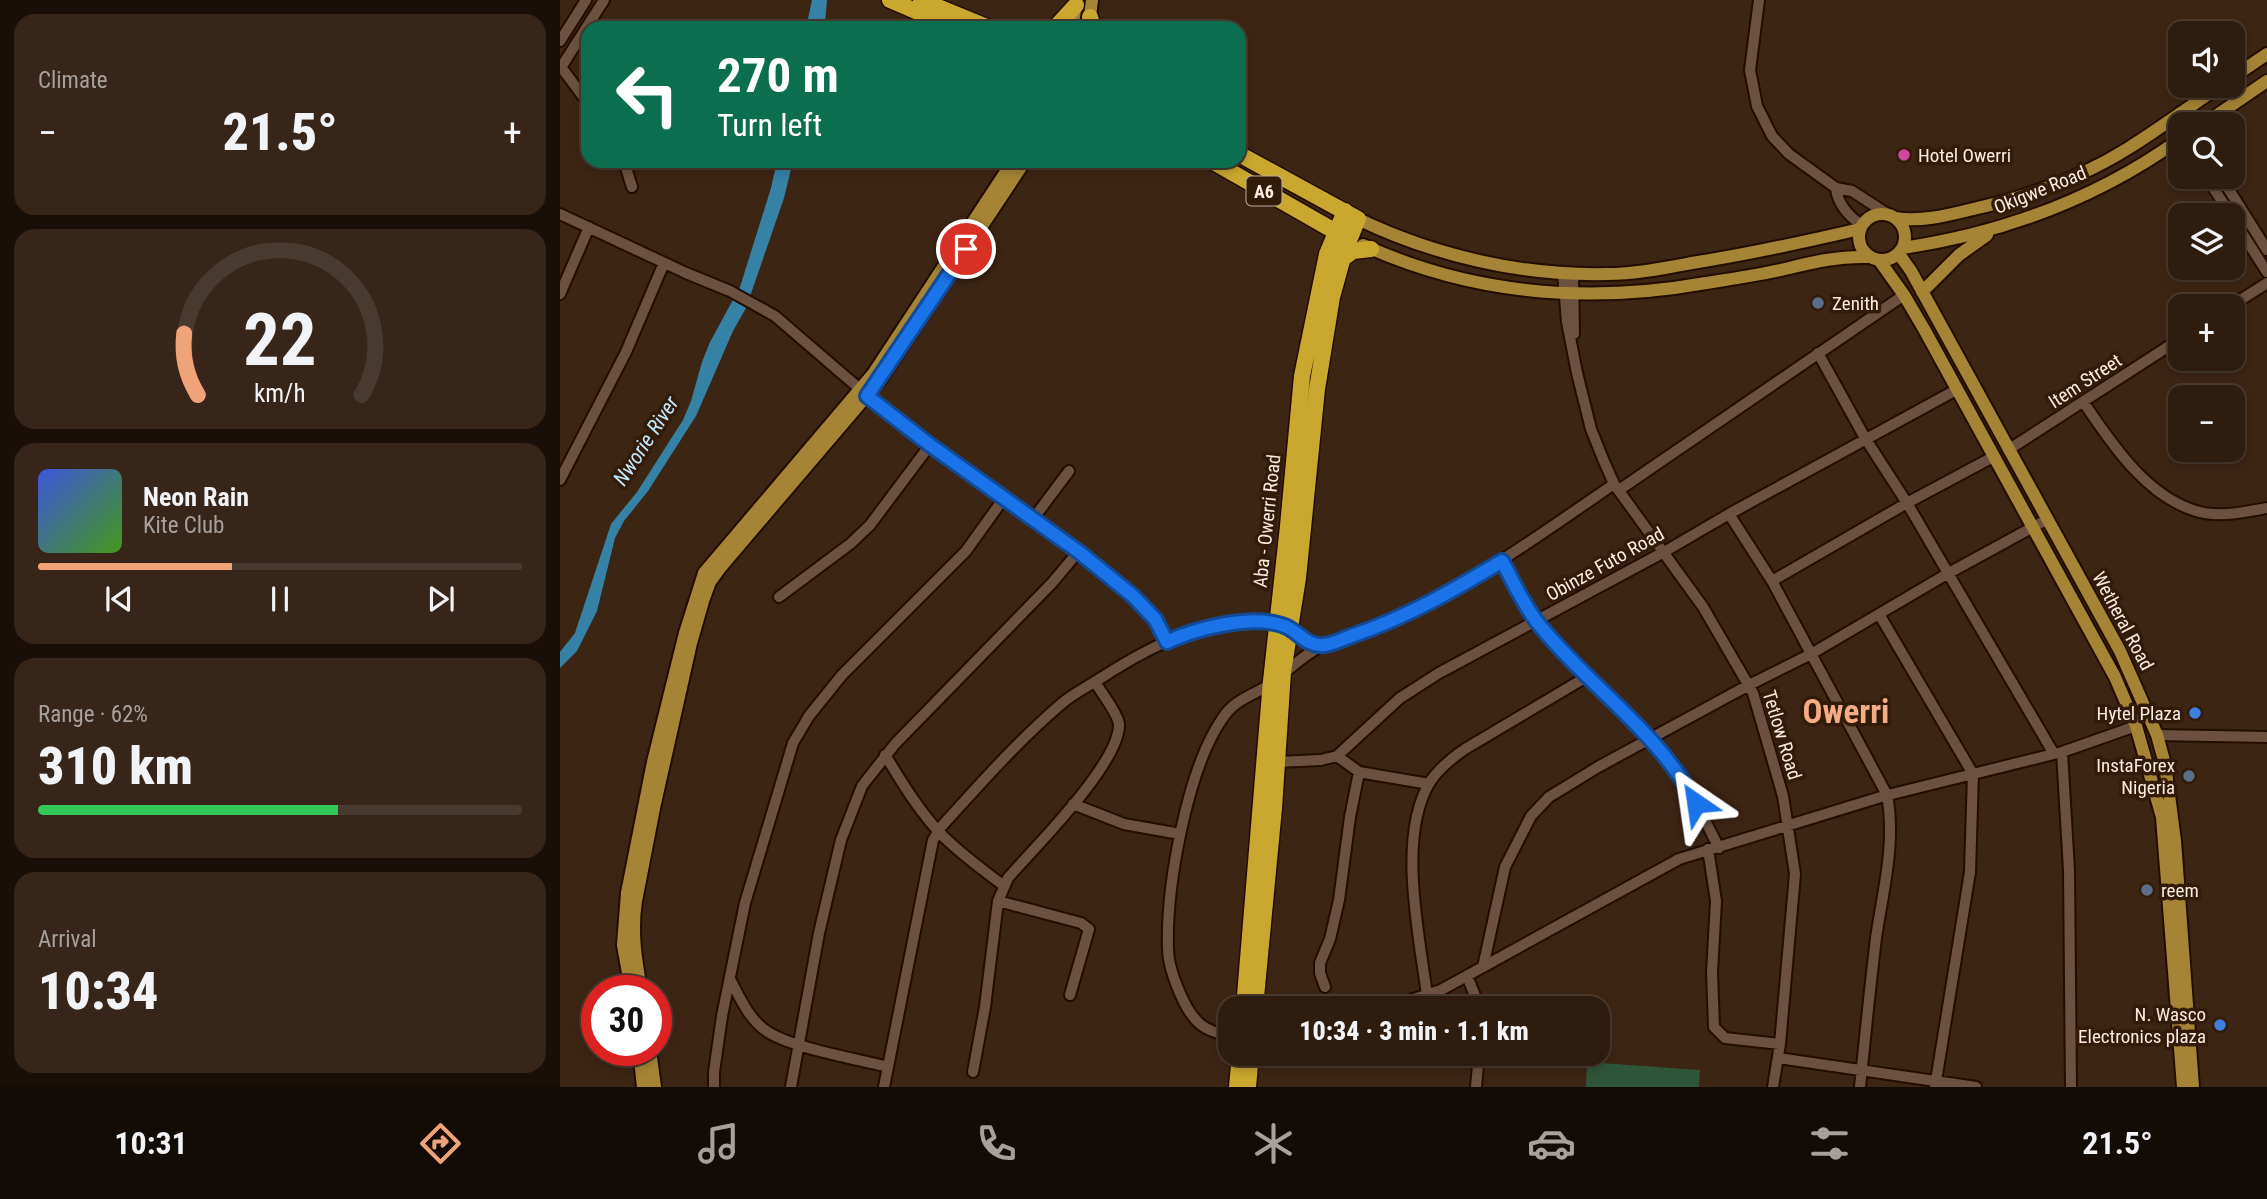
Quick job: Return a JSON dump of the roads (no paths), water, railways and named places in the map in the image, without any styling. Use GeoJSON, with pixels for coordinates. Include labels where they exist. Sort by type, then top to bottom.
{"type":"FeatureCollection","features":[{"type":"Feature","properties":{"kind":"highway"},"geometry":{"type":"LineString","coordinates":[[890,0],[939,21]]}},
{"type":"Feature","properties":{"kind":"highway"},"geometry":{"type":"LineString","coordinates":[[921,0],[972,21]]}},
{"type":"Feature","properties":{"kind":"highway"},"geometry":{"type":"LineString","coordinates":[[1062,21],[1082,2]]}},
{"type":"Feature","properties":{"kind":"highway","name":"A6"},"geometry":{"type":"LineString","coordinates":[[1246,158],[1352,215]]}},
{"type":"Feature","properties":{"kind":"highway","name":"A6"},"geometry":{"type":"LineString","coordinates":[[1224,168],[1343,236]]}},
{"type":"Feature","properties":{"kind":"highway","name":"Aba - Owerri Road"},"geometry":{"type":"LineString","coordinates":[[1245,996],[1283,626],[1301,376],[1335,257],[1352,215]]}},
{"type":"Feature","properties":{"kind":"highway"},"geometry":{"type":"LineString","coordinates":[[1317,222],[1325,231],[1335,257],[1371,249]]}},
{"type":"Feature","properties":{"kind":"highway","name":"Aba - Owerri Road"},"geometry":{"type":"LineString","coordinates":[[1256,996],[1277,762],[1277,677]]}},
{"type":"Feature","properties":{"kind":"highway"},"geometry":{"type":"LineString","coordinates":[[1237,1087],[1239,1066]]}},
{"type":"Feature","properties":{"kind":"highway"},"geometry":{"type":"LineString","coordinates":[[1248,1087],[1250,1066]]}},
{"type":"Feature","properties":{"kind":"main road"},"geometry":{"type":"LineString","coordinates":[[1082,2],[1089,21]]}},
{"type":"Feature","properties":{"kind":"main road"},"geometry":{"type":"LineString","coordinates":[[1075,21],[1082,2]]}},
{"type":"Feature","properties":{"kind":"main road"},"geometry":{"type":"LineString","coordinates":[[2245,69],[2267,54]]}},
{"type":"Feature","properties":{"kind":"main road"},"geometry":{"type":"LineString","coordinates":[[2221,112],[2267,80]]}},
{"type":"Feature","properties":{"kind":"main road"},"geometry":{"type":"LineString","coordinates":[[2180,112],[2202,98]]}},
{"type":"Feature","properties":{"kind":"main road"},"geometry":{"type":"LineString","coordinates":[[1874,258],[1859,241],[1861,227],[1868,218],[1878,214],[1910,220],[1948,215],[2010,201],[2094,167],[2127,149],[2168,121]]}},
{"type":"Feature","properties":{"kind":"main road","name":"Okigwe Road"},"geometry":{"type":"LineString","coordinates":[[1901,251],[1994,230],[2028,219],[2146,164],[2168,147]]}},
{"type":"Feature","properties":{"kind":"main road"},"geometry":{"type":"LineString","coordinates":[[628,975],[623,945],[623,917],[627,892],[653,762],[700,580],[717,556],[864,393],[1008,168]]}},
{"type":"Feature","properties":{"kind":"main road"},"geometry":{"type":"LineString","coordinates":[[638,975],[633,921],[654,808],[688,656],[710,582],[864,393],[1020,168]]}},
{"type":"Feature","properties":{"kind":"main road"},"geometry":{"type":"LineString","coordinates":[[1352,215],[1403,239],[1446,253],[1521,269],[1609,274],[1678,266],[1770,250],[1861,227]]}},
{"type":"Feature","properties":{"kind":"main road"},"geometry":{"type":"LineString","coordinates":[[1343,236],[1371,249],[1437,272],[1505,288],[1569,295],[1659,291],[1844,256],[1893,258],[1901,251],[1905,232],[1892,216]]}},
{"type":"Feature","properties":{"kind":"main road"},"geometry":{"type":"LineString","coordinates":[[1922,292],[1959,255],[1994,230]]}},
{"type":"Feature","properties":{"kind":"main road","name":"Wetheral Road"},"geometry":{"type":"LineString","coordinates":[[1901,251],[2120,651],[2157,735],[2165,764],[2175,841],[2193,1087]]}},
{"type":"Feature","properties":{"kind":"main road","name":"Wetheral Road"},"geometry":{"type":"LineString","coordinates":[[1874,258],[1904,295],[2115,677],[2136,726],[2162,817],[2183,1087]]}},
{"type":"Feature","properties":{"kind":"main road"},"geometry":{"type":"LineString","coordinates":[[641,1066],[643,1087]]}},
{"type":"Feature","properties":{"kind":"main road"},"geometry":{"type":"LineString","coordinates":[[652,1066],[655,1087]]}},
{"type":"Feature","properties":{"kind":"street"},"geometry":{"type":"LineString","coordinates":[[560,41],[586,0]]}},
{"type":"Feature","properties":{"kind":"street"},"geometry":{"type":"LineString","coordinates":[[588,21],[604,0]]}},
{"type":"Feature","properties":{"kind":"street"},"geometry":{"type":"LineString","coordinates":[[1759,0],[1750,71],[1757,106],[1772,136],[1789,154],[1836,188],[1852,191],[1892,216]]}},
{"type":"Feature","properties":{"kind":"street"},"geometry":{"type":"LineString","coordinates":[[581,30],[564,52],[561,68],[581,94]]}},
{"type":"Feature","properties":{"kind":"street"},"geometry":{"type":"LineString","coordinates":[[626,168],[632,187]]}},
{"type":"Feature","properties":{"kind":"street"},"geometry":{"type":"LineString","coordinates":[[1836,188],[1839,201],[1861,227]]}},
{"type":"Feature","properties":{"kind":"street"},"geometry":{"type":"LineString","coordinates":[[2229,189],[2267,250]]}},
{"type":"Feature","properties":{"kind":"street"},"geometry":{"type":"LineString","coordinates":[[560,214],[755,304],[802,338],[864,393],[930,445],[1079,552],[1144,607],[1155,619],[1167,642]]}},
{"type":"Feature","properties":{"kind":"street"},"geometry":{"type":"LineString","coordinates":[[560,294],[589,227]]}},
{"type":"Feature","properties":{"kind":"street"},"geometry":{"type":"LineString","coordinates":[[2245,237],[2267,272]]}},
{"type":"Feature","properties":{"kind":"street"},"geometry":{"type":"LineString","coordinates":[[560,480],[626,352],[664,263]]}},
{"type":"Feature","properties":{"kind":"street","name":"Tetlow Road"},"geometry":{"type":"LineString","coordinates":[[1568,273],[1574,354],[1591,429],[1617,487],[1703,607],[1754,693],[1779,783],[1795,874],[1780,1044],[1773,1087]]}},
{"type":"Feature","properties":{"kind":"street"},"geometry":{"type":"LineString","coordinates":[[2245,297],[2267,283]]}},
{"type":"Feature","properties":{"kind":"street"},"geometry":{"type":"LineString","coordinates":[[1218,1033],[1197,1022],[1177,988],[1168,960],[1167,935],[1180,834],[1195,780],[1213,734],[1223,718],[1241,699],[1265,687],[1323,645],[1393,621],[1458,588],[1502,561],[1904,295]]}},
{"type":"Feature","properties":{"kind":"street","name":"Item Street"},"geometry":{"type":"LineString","coordinates":[[2008,450],[2168,348]]}},
{"type":"Feature","properties":{"kind":"street"},"geometry":{"type":"LineString","coordinates":[[1818,353],[1865,438],[2058,753],[2069,870],[2071,1087]]}},
{"type":"Feature","properties":{"kind":"street","name":"Obinze Futo Road"},"geometry":{"type":"LineString","coordinates":[[1337,756],[1400,698],[1439,673],[1664,552],[1955,390]]}},
{"type":"Feature","properties":{"kind":"street"},"geometry":{"type":"LineString","coordinates":[[2084,403],[2113,445],[2150,484],[2173,502],[2198,512],[2210,513],[2241,513],[2267,508]]}},
{"type":"Feature","properties":{"kind":"street"},"geometry":{"type":"LineString","coordinates":[[779,597],[850,544],[870,525],[930,445]]}},
{"type":"Feature","properties":{"kind":"street"},"geometry":{"type":"LineString","coordinates":[[1772,581],[1993,457]]}},
{"type":"Feature","properties":{"kind":"street"},"geometry":{"type":"LineString","coordinates":[[1033,519],[1069,471]]}},
{"type":"Feature","properties":{"kind":"street"},"geometry":{"type":"LineString","coordinates":[[714,1087],[718,1044],[745,903],[793,743],[842,675],[966,551],[1004,498]]}},
{"type":"Feature","properties":{"kind":"street"},"geometry":{"type":"LineString","coordinates":[[1729,514],[1772,581],[1887,796],[1892,819],[1892,838],[1877,936],[1860,1087]]}},
{"type":"Feature","properties":{"kind":"street"},"geometry":{"type":"LineString","coordinates":[[1483,967],[1505,867],[1531,816],[1549,797],[1749,685],[1811,654],[1947,574],[2046,520]]}},
{"type":"Feature","properties":{"kind":"street"},"geometry":{"type":"LineString","coordinates":[[791,1087],[819,933],[841,840],[862,786],[886,755],[1079,552]]}},
{"type":"Feature","properties":{"kind":"street"},"geometry":{"type":"LineString","coordinates":[[1502,561],[1536,621],[1650,740],[1689,789],[1713,848],[1716,901],[1712,972],[1714,1027],[1725,1038],[1780,1044]]}},
{"type":"Feature","properties":{"kind":"street"},"geometry":{"type":"LineString","coordinates":[[1880,614],[1973,774],[1970,872],[1936,1084]]}},
{"type":"Feature","properties":{"kind":"street"},"geometry":{"type":"LineString","coordinates":[[884,1087],[928,859],[938,831],[1013,749],[1063,703],[1095,681],[1126,662],[1186,633],[1224,624],[1283,626],[1300,638],[1323,645]]}},
{"type":"Feature","properties":{"kind":"street"},"geometry":{"type":"LineString","coordinates":[[1427,995],[1418,930],[1412,844],[1416,818],[1429,784],[1450,760],[1465,749],[1588,676]]}},
{"type":"Feature","properties":{"kind":"street"},"geometry":{"type":"LineString","coordinates":[[973,1072],[985,1006],[998,901],[1004,886],[1091,782],[1117,740],[1119,721],[1095,681]]}},
{"type":"Feature","properties":{"kind":"street"},"geometry":{"type":"LineString","coordinates":[[1424,996],[1441,990],[1679,859],[1887,796],[2058,753],[2136,726]]}},
{"type":"Feature","properties":{"kind":"street"},"geometry":{"type":"LineString","coordinates":[[2157,735],[2267,737]]}},
{"type":"Feature","properties":{"kind":"street"},"geometry":{"type":"LineString","coordinates":[[886,755],[907,790],[938,831],[969,860],[1004,886]]}},
{"type":"Feature","properties":{"kind":"street"},"geometry":{"type":"LineString","coordinates":[[1277,762],[1321,760],[1337,756],[1359,772],[1429,784]]}},
{"type":"Feature","properties":{"kind":"street"},"geometry":{"type":"LineString","coordinates":[[1325,987],[1320,963],[1330,939],[1339,900],[1359,772]]}},
{"type":"Feature","properties":{"kind":"street"},"geometry":{"type":"LineString","coordinates":[[1073,804],[1124,824],[1180,834]]}},
{"type":"Feature","properties":{"kind":"street"},"geometry":{"type":"LineString","coordinates":[[998,901],[1081,923],[1089,929],[1070,995]]}},
{"type":"Feature","properties":{"kind":"street"},"geometry":{"type":"LineString","coordinates":[[1467,976],[1475,996]]}},
{"type":"Feature","properties":{"kind":"street"},"geometry":{"type":"LineString","coordinates":[[730,979],[744,1007],[768,1032],[799,1044],[888,1067]]}},
{"type":"Feature","properties":{"kind":"street"},"geometry":{"type":"LineString","coordinates":[[1778,1058],[1936,1084],[1976,1087]]}},
{"type":"Feature","properties":{"kind":"street"},"geometry":{"type":"LineString","coordinates":[[1476,1087],[1478,1066]]}},
{"type":"Feature","properties":{"kind":"water"},"geometry":{"type":"Polygon","coordinates":[[[812,0],[827,0],[825,21],[808,21],[812,0]]]}},
{"type":"Feature","properties":{"kind":"water"},"geometry":{"type":"Polygon","coordinates":[[[775,168],[791,168],[784,198],[746,308],[733,331],[696,416],[615,538],[597,611],[577,651],[560,668],[560,652],[575,633],[611,524],[637,492],[683,420],[710,342],[740,287],[775,168]]]}},
{"type":"Feature","properties":{"kind":"place","name":"Hotel Owerri"},"geometry":{"type":"Point","coordinates":[1904,155]}},
{"type":"Feature","properties":{"kind":"place","name":"Zenith"},"geometry":{"type":"Point","coordinates":[1818,303]}},
{"type":"Feature","properties":{"kind":"place","name":"Hytel Plaza"},"geometry":{"type":"Point","coordinates":[2195,713]}},
{"type":"Feature","properties":{"kind":"place","name":"InstaForex Nigeria"},"geometry":{"type":"Point","coordinates":[2189,776]}},
{"type":"Feature","properties":{"kind":"place","name":"reem"},"geometry":{"type":"Point","coordinates":[2147,890]}},
{"type":"Feature","properties":{"kind":"place","name":"N. Wasco Electronics plaza"},"geometry":{"type":"Point","coordinates":[2220,1025]}},
{"type":"Feature","properties":{"kind":"district","name":"Owerri"},"geometry":{"type":"Point","coordinates":[1846,711]}},
{"type":"Feature","properties":{"kind":"water label","name":"Nworie River"},"geometry":{"type":"Point","coordinates":[646,441]}}]}
